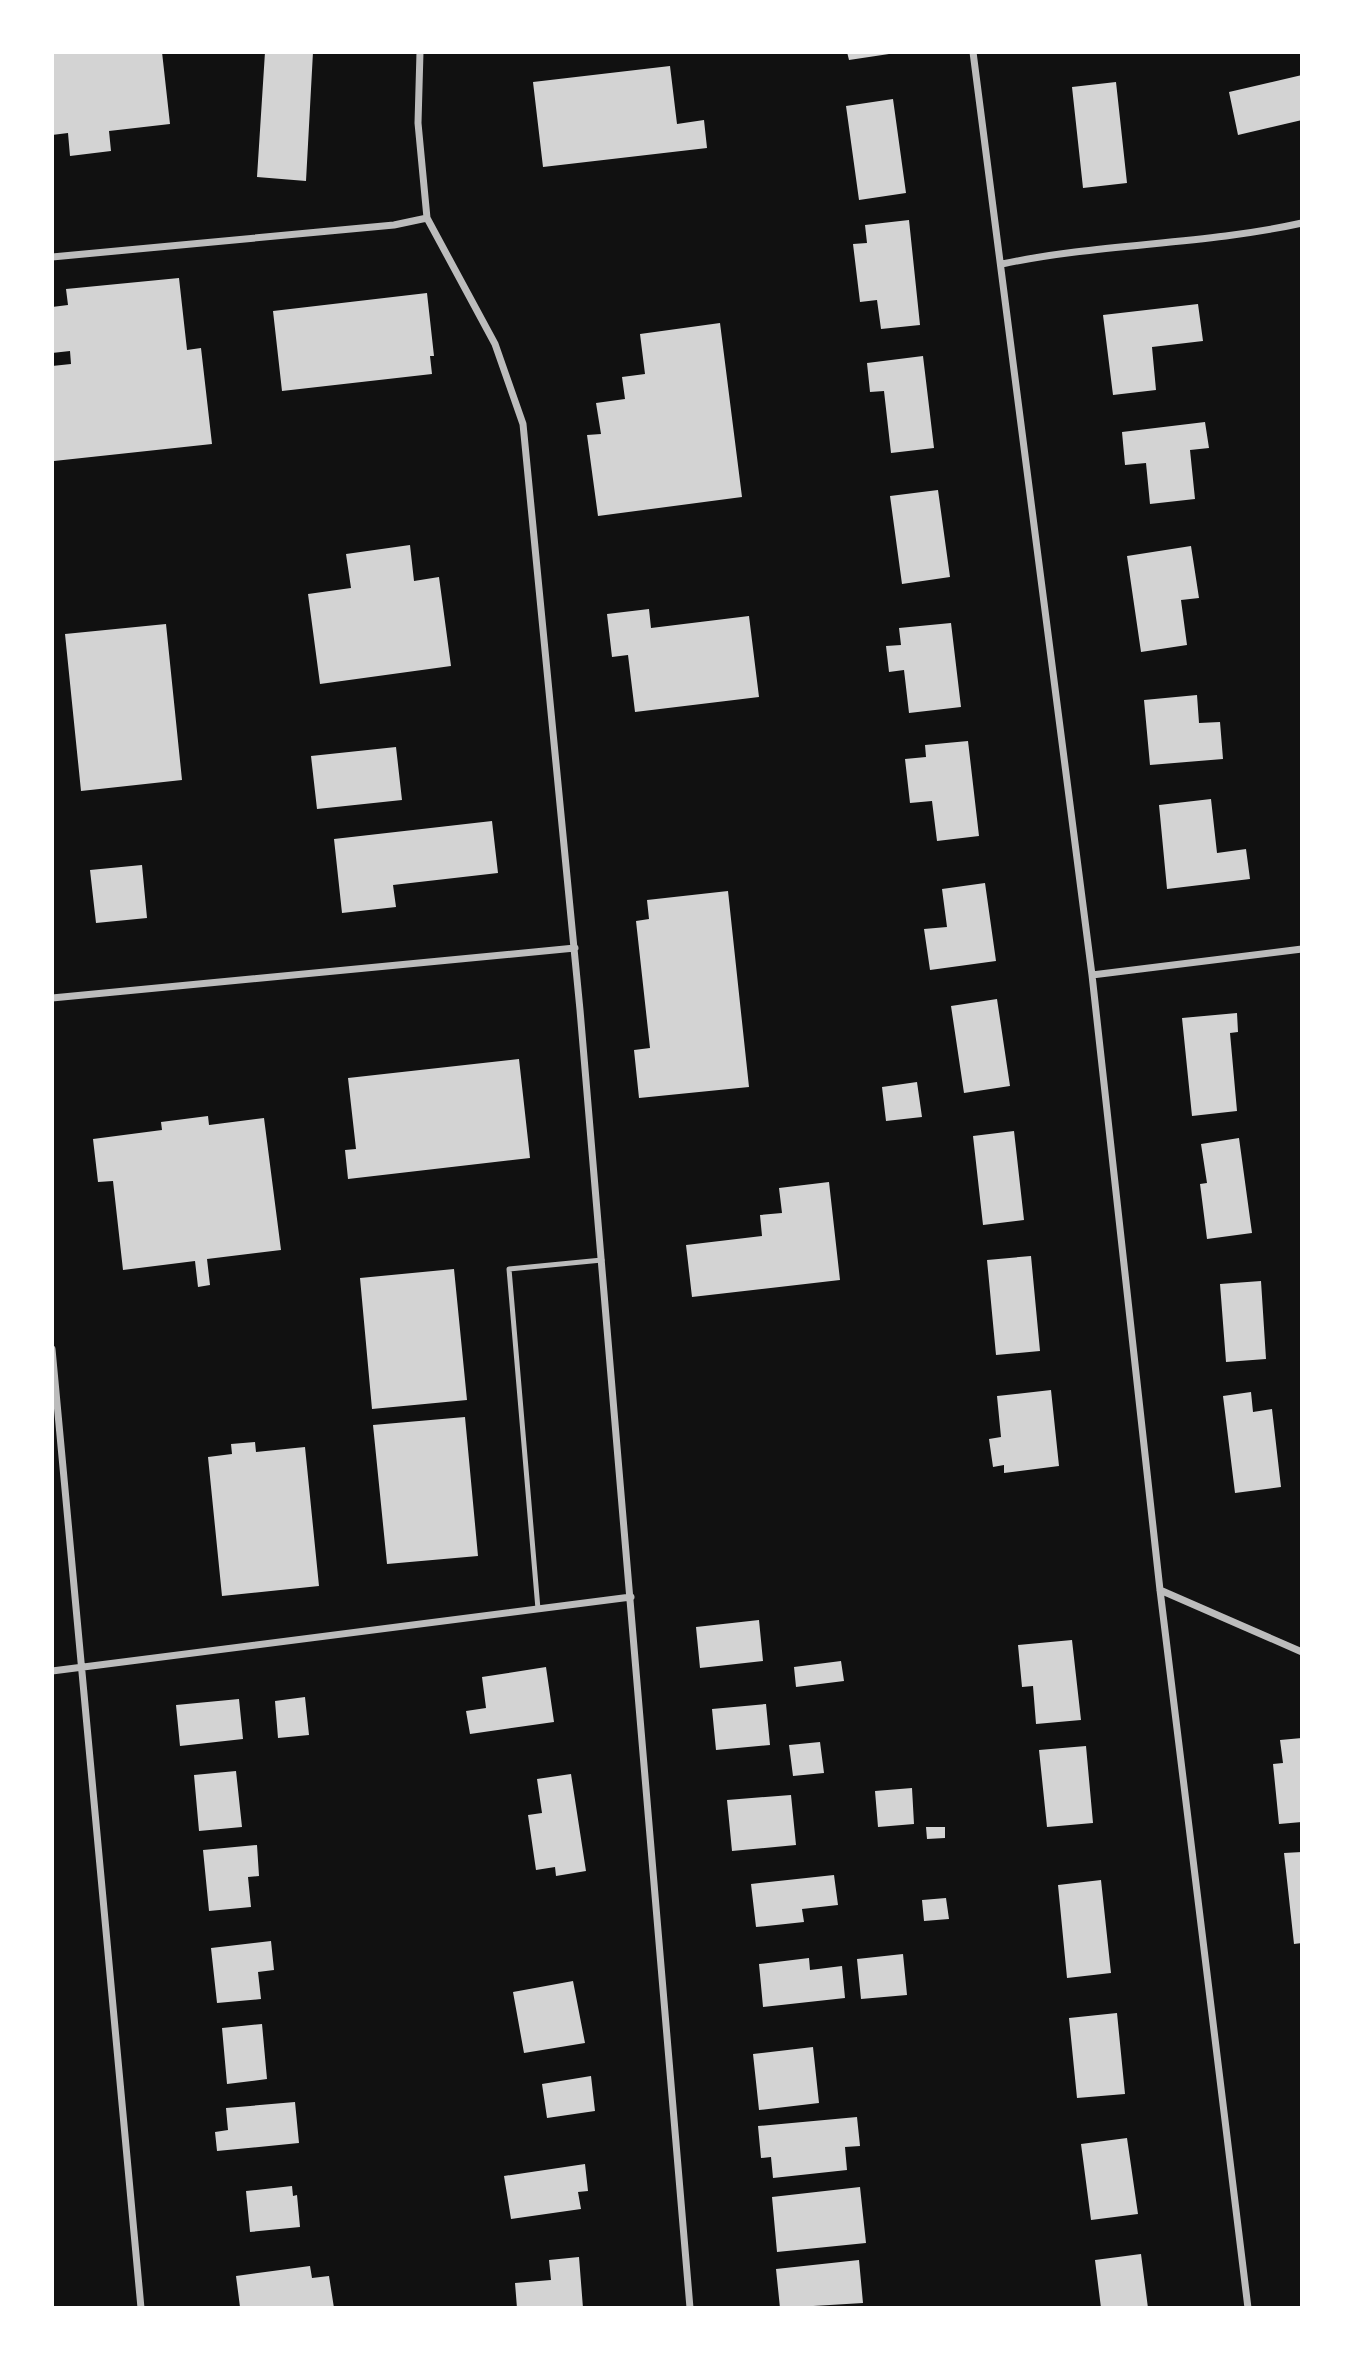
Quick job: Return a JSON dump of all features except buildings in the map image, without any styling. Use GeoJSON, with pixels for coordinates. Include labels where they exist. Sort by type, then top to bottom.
{"type":"FeatureCollection","features":[{"type":"Feature","properties":{"kind":"street"},"geometry":{"type":"LineString","coordinates":[[420,52],[418,123],[427,218],[495,344],[523,424],[575,947],[690,2308]]}},
{"type":"Feature","properties":{"kind":"street"},"geometry":{"type":"LineString","coordinates":[[974,52],[1092,975],[1160,1590],[1248,2308]]}},
{"type":"Feature","properties":{"kind":"street"},"geometry":{"type":"LineString","coordinates":[[52,257],[394,225],[427,218]]}},
{"type":"Feature","properties":{"kind":"street"},"geometry":{"type":"LineString","coordinates":[[1002,264],[1045,254],[1150,246],[1260,232],[1301,223]]}},
{"type":"Feature","properties":{"kind":"street"},"geometry":{"type":"LineString","coordinates":[[52,998],[575,947]]}},
{"type":"Feature","properties":{"kind":"street"},"geometry":{"type":"LineString","coordinates":[[1092,975],[1301,949]]}},
{"type":"Feature","properties":{"kind":"street"},"geometry":{"type":"LineString","coordinates":[[52,1349],[141,2308]]}},
{"type":"Feature","properties":{"kind":"street"},"geometry":{"type":"LineString","coordinates":[[1160,1590],[1301,1652]]}},
{"type":"Feature","properties":{"kind":"street"},"geometry":{"type":"LineString","coordinates":[[52,1671],[631,1597]]}},
{"type":"Feature","properties":{"kind":"lane"},"geometry":{"type":"LineString","coordinates":[[538,1609],[509,1269],[602,1260]]}}]}
